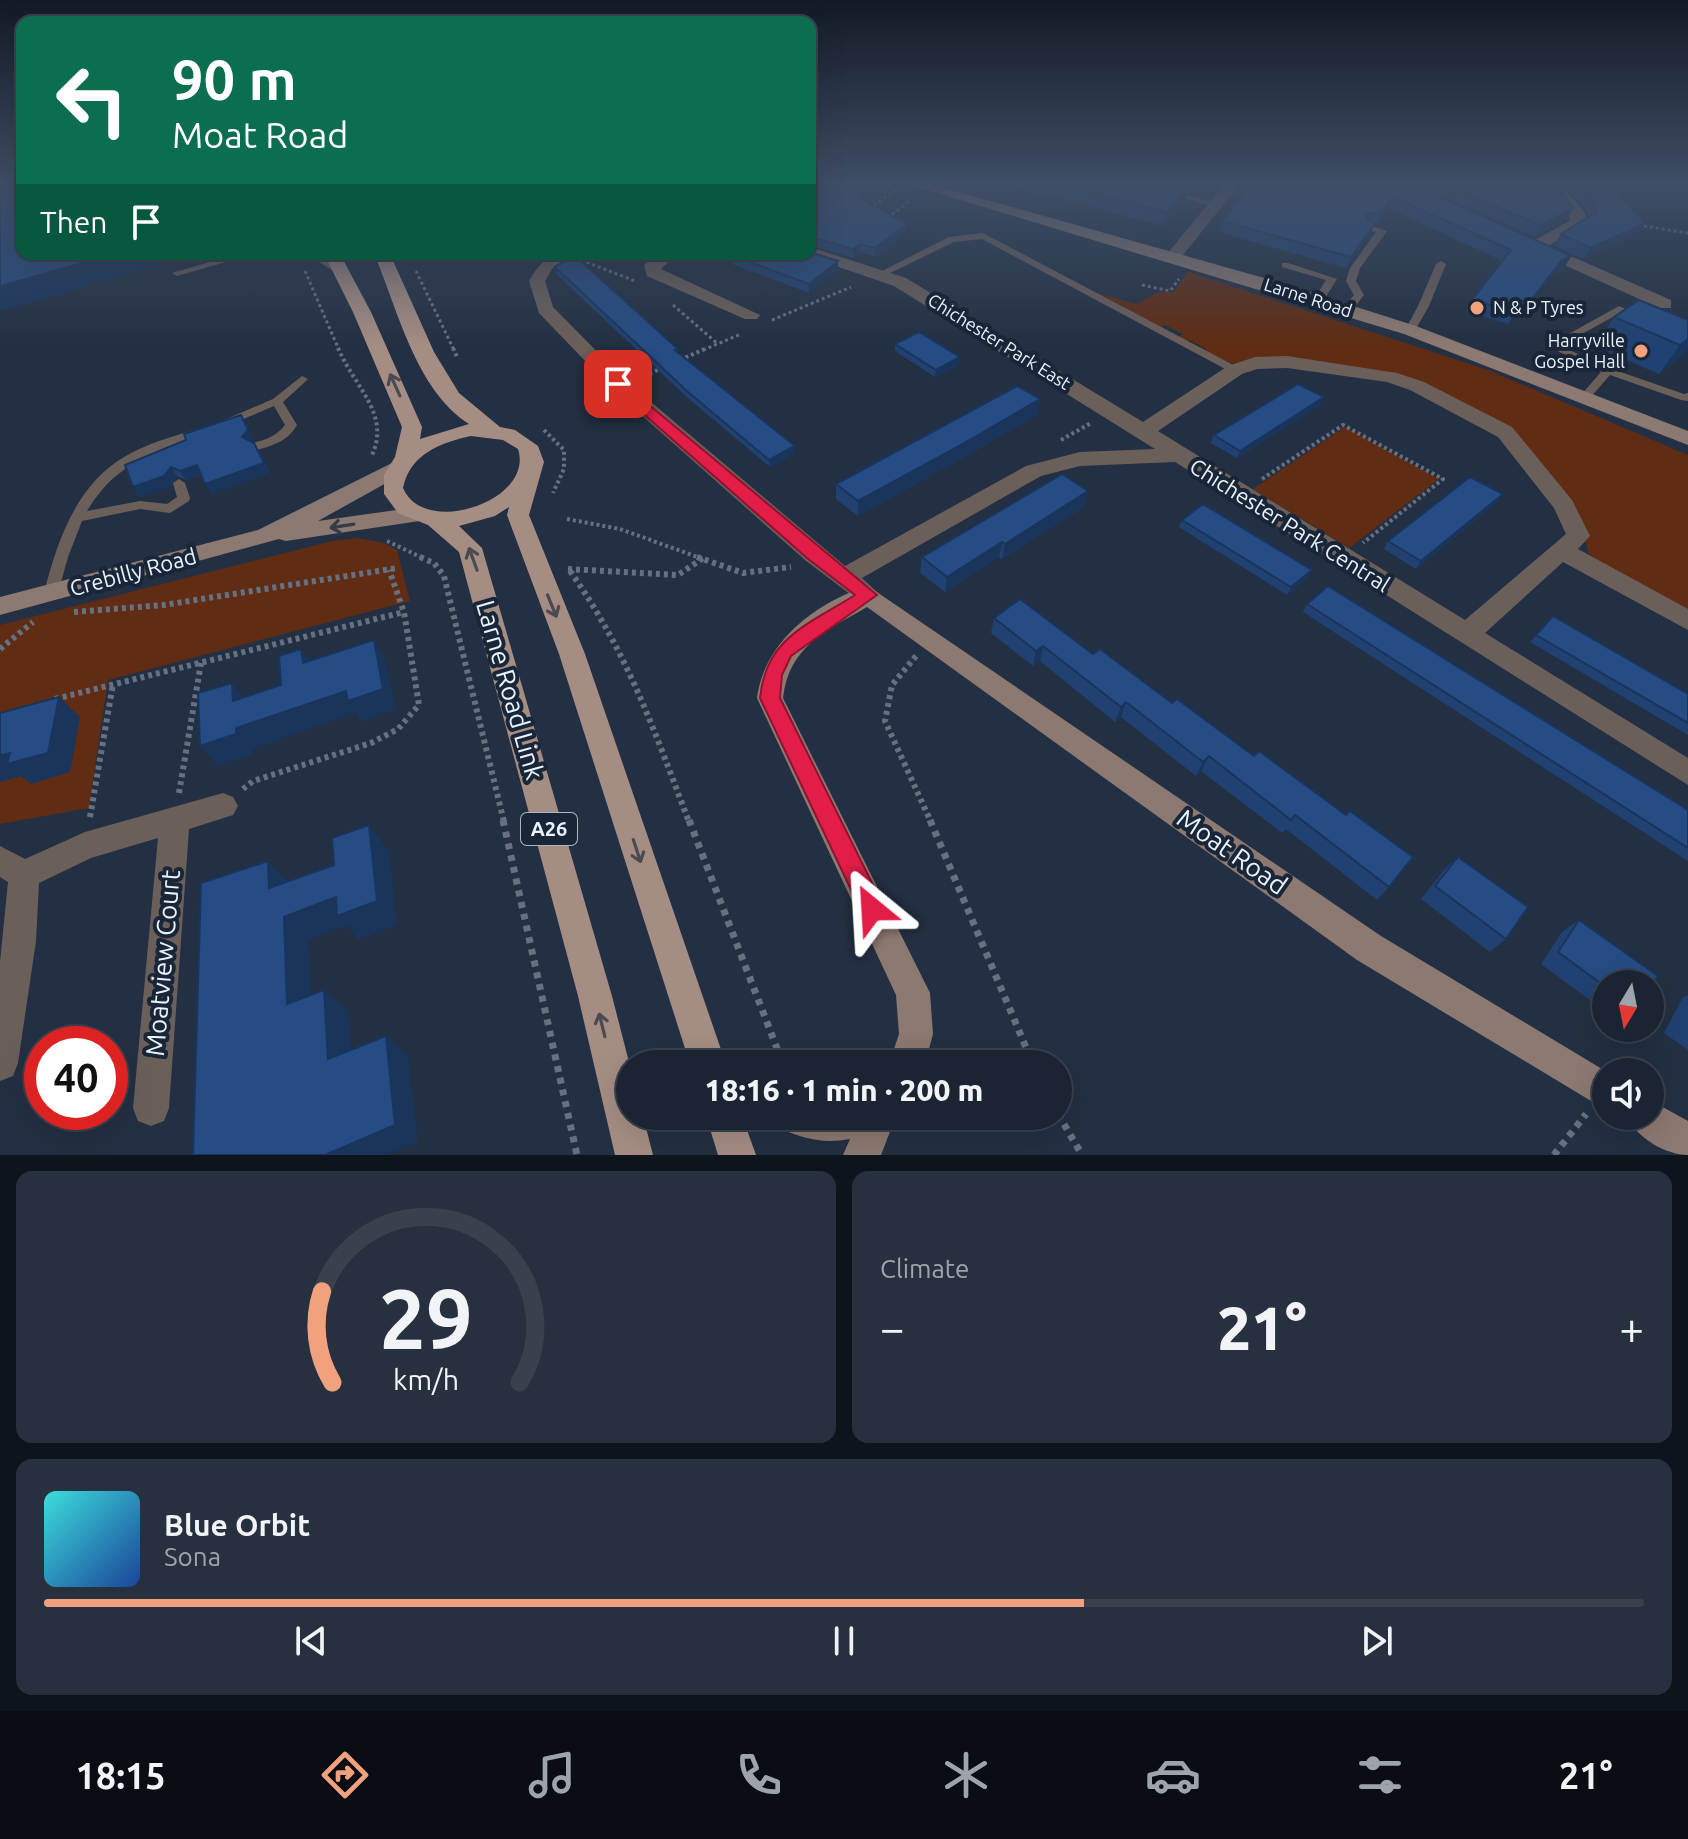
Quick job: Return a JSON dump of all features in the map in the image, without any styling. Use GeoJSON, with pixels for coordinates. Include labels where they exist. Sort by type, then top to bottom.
{"type":"FeatureCollection","features":[{"type":"Feature","properties":{"kind":"main road","name":"A26"},"geometry":{"type":"LineString","coordinates":[[335,260],[412,427],[402,463],[393,478],[395,499],[426,517]]}},
{"type":"Feature","properties":{"kind":"main road"},"geometry":{"type":"LineString","coordinates":[[385,260],[446,393],[475,421],[524,441],[532,452],[534,465],[518,515],[572,654],[705,1050]]}},
{"type":"Feature","properties":{"kind":"main road"},"geometry":{"type":"LineString","coordinates":[[402,463],[428,442],[449,434],[492,430]]}},
{"type":"Feature","properties":{"kind":"main road"},"geometry":{"type":"LineString","coordinates":[[426,517],[480,513],[518,492],[529,479]]}},
{"type":"Feature","properties":{"kind":"main road","name":"Larne Road Link"},"geometry":{"type":"LineString","coordinates":[[426,517],[470,548],[595,996],[634,1155]]}},
{"type":"Feature","properties":{"kind":"main road"},"geometry":{"type":"LineString","coordinates":[[729,1130],[737,1155]]}},
{"type":"Feature","properties":{"kind":"street","name":"Larne Road"},"geometry":{"type":"LineString","coordinates":[[1109,239],[1410,330],[1688,438]]}},
{"type":"Feature","properties":{"kind":"street"},"geometry":{"type":"LineString","coordinates":[[1173,257],[1187,239]]}},
{"type":"Feature","properties":{"kind":"street"},"geometry":{"type":"LineString","coordinates":[[1541,239],[1528,243],[1665,304]]}},
{"type":"Feature","properties":{"kind":"street","name":"Chichester Park East"},"geometry":{"type":"LineString","coordinates":[[816,254],[881,274],[973,325],[1177,455]]}},
{"type":"Feature","properties":{"kind":"street","name":"Moat Road"},"geometry":{"type":"LineString","coordinates":[[554,260],[546,266],[537,281],[545,309],[618,384],[813,554],[1369,948],[1592,1084]]}},
{"type":"Feature","properties":{"kind":"street"},"geometry":{"type":"LineString","coordinates":[[660,260],[652,265],[653,272],[751,315]]}},
{"type":"Feature","properties":{"kind":"street"},"geometry":{"type":"LineString","coordinates":[[1142,432],[1235,370],[1255,363],[1278,362],[1383,376],[1417,386],[1496,426],[1520,448],[1571,516],[1578,536],[1465,635]]}},
{"type":"Feature","properties":{"kind":"street","name":"Chichester Park Central"},"geometry":{"type":"LineString","coordinates":[[856,586],[1034,471],[1080,459],[1177,455],[1688,773]]}},
{"type":"Feature","properties":{"kind":"street","name":"Crebilly Road"},"geometry":{"type":"LineString","coordinates":[[7,614],[265,536],[336,503],[402,463]]}},
{"type":"Feature","properties":{"kind":"street","name":"Crebilly Road"},"geometry":{"type":"LineString","coordinates":[[265,536],[426,517]]}},
{"type":"Feature","properties":{"kind":"street"},"geometry":{"type":"LineString","coordinates":[[1562,551],[1688,620]]}},
{"type":"Feature","properties":{"kind":"street"},"geometry":{"type":"LineString","coordinates":[[856,586],[784,651],[772,675],[770,698],[913,993],[916,1034],[911,1050]]}},
{"type":"Feature","properties":{"kind":"street"},"geometry":{"type":"LineString","coordinates":[[0,1063],[20,941],[12,867],[223,806]]}},
{"type":"Feature","properties":{"kind":"street","name":"Moatview Court"},"geometry":{"type":"LineString","coordinates":[[151,1108],[175,818]]}},
{"type":"Feature","properties":{"kind":"street"},"geometry":{"type":"LineString","coordinates":[[1664,1127],[1688,1142]]}},
{"type":"Feature","properties":{"kind":"street"},"geometry":{"type":"LineString","coordinates":[[862,1155],[872,1130]]}},
{"type":"Feature","properties":{"kind":"lane"},"geometry":{"type":"LineString","coordinates":[[881,274],[953,239]]}},
{"type":"Feature","properties":{"kind":"lane"},"geometry":{"type":"LineString","coordinates":[[991,239],[1235,370]]}},
{"type":"Feature","properties":{"kind":"lane"},"geometry":{"type":"LineString","coordinates":[[1347,310],[1359,295],[1351,281],[1355,268],[1376,239]]}},
{"type":"Feature","properties":{"kind":"lane"},"geometry":{"type":"LineString","coordinates":[[192,260],[177,273],[226,260]]}},
{"type":"Feature","properties":{"kind":"lane"},"geometry":{"type":"LineString","coordinates":[[321,260],[342,273]]}},
{"type":"Feature","properties":{"kind":"lane"},"geometry":{"type":"LineString","coordinates":[[1410,330],[1423,313],[1428,290],[1441,264]]}},
{"type":"Feature","properties":{"kind":"lane"},"geometry":{"type":"LineString","coordinates":[[1285,265],[1332,279],[1318,301]]}},
{"type":"Feature","properties":{"kind":"lane"},"geometry":{"type":"LineString","coordinates":[[1078,286],[1087,274]]}},
{"type":"Feature","properties":{"kind":"lane"},"geometry":{"type":"LineString","coordinates":[[1647,320],[1619,309],[1552,346],[1608,371],[1685,398],[1688,396]]}},
{"type":"Feature","properties":{"kind":"lane"},"geometry":{"type":"LineString","coordinates":[[1586,396],[1608,371]]}},
{"type":"Feature","properties":{"kind":"lane"},"geometry":{"type":"LineString","coordinates":[[47,604],[58,563],[77,517],[98,487],[121,464],[277,401],[302,379]]}},
{"type":"Feature","properties":{"kind":"lane"},"geometry":{"type":"LineString","coordinates":[[257,446],[281,437],[291,425],[277,401]]}},
{"type":"Feature","properties":{"kind":"lane"},"geometry":{"type":"LineString","coordinates":[[77,517],[140,505],[170,509],[184,498],[179,483]]}},
{"type":"Feature","properties":{"kind":"path"},"geometry":{"type":"LineString","coordinates":[[300,260],[347,369],[379,421],[379,441],[371,458]]}},
{"type":"Feature","properties":{"kind":"path"},"geometry":{"type":"LineString","coordinates":[[1142,285],[1170,291],[1192,263]]}},
{"type":"Feature","properties":{"kind":"path"},"geometry":{"type":"LineString","coordinates":[[414,267],[463,370]]}},
{"type":"Feature","properties":{"kind":"path"},"geometry":{"type":"LineString","coordinates":[[1265,476],[1343,425],[1443,479],[1369,539]]}},
{"type":"Feature","properties":{"kind":"path"},"geometry":{"type":"LineString","coordinates":[[538,427],[551,433],[564,450],[564,469],[550,500]]}},
{"type":"Feature","properties":{"kind":"path"},"geometry":{"type":"LineString","coordinates":[[567,519],[620,529],[743,573],[788,569],[813,554]]}},
{"type":"Feature","properties":{"kind":"path"},"geometry":{"type":"LineString","coordinates":[[374,540],[411,550],[434,563],[444,576],[518,882],[577,1155]]}},
{"type":"Feature","properties":{"kind":"path"},"geometry":{"type":"LineString","coordinates":[[559,555],[602,616],[628,664],[778,1050]]}},
{"type":"Feature","properties":{"kind":"path"},"geometry":{"type":"LineString","coordinates":[[568,569],[678,575],[703,558]]}},
{"type":"Feature","properties":{"kind":"path"},"geometry":{"type":"LineString","coordinates":[[0,649],[47,604],[164,605],[397,568]]}},
{"type":"Feature","properties":{"kind":"path"},"geometry":{"type":"LineString","coordinates":[[223,806],[253,781],[371,743],[398,729],[419,705],[404,612],[389,570]]}},
{"type":"Feature","properties":{"kind":"path"},"geometry":{"type":"LineString","coordinates":[[7,614],[47,604],[103,599]]}},
{"type":"Feature","properties":{"kind":"path"},"geometry":{"type":"LineString","coordinates":[[45,702],[404,612]]}},
{"type":"Feature","properties":{"kind":"path"},"geometry":{"type":"LineString","coordinates":[[937,644],[918,654],[889,688],[884,704],[885,721],[950,865],[1026,1050]]}},
{"type":"Feature","properties":{"kind":"path"},"geometry":{"type":"LineString","coordinates":[[175,818],[201,663]]}},
{"type":"Feature","properties":{"kind":"path"},"geometry":{"type":"LineString","coordinates":[[85,846],[113,684]]}},
{"type":"Feature","properties":{"kind":"path"},"geometry":{"type":"LineString","coordinates":[[1554,1155],[1592,1108]]}},
{"type":"Feature","properties":{"kind":"path"},"geometry":{"type":"LineString","coordinates":[[1067,1130],[1082,1155]]}},
{"type":"Feature","properties":{"kind":"shaded area"},"geometry":{"type":"Polygon","coordinates":[[[1188,272],[1488,370],[1688,455],[1688,613],[1595,565],[1588,552],[1579,514],[1553,478],[1515,438],[1390,376],[1232,363],[1204,352],[1206,349],[1190,340],[1185,343],[1177,338],[1183,334],[1165,325],[1159,328],[1093,292],[1137,304],[1158,292],[1173,292],[1188,272]]]}},
{"type":"Feature","properties":{"kind":"shaded area"},"geometry":{"type":"Polygon","coordinates":[[[1345,427],[1439,479],[1349,548],[1253,489],[1345,427]]]}},
{"type":"Feature","properties":{"kind":"shaded area"},"geometry":{"type":"Polygon","coordinates":[[[357,538],[384,543],[397,550],[410,601],[108,680],[89,808],[0,824],[0,625],[332,541],[357,538]]]}},
{"type":"Feature","properties":{"kind":"building"},"geometry":{"type":"Polygon","coordinates":[[[0,239],[16,239],[16,260],[93,260],[0,286],[0,239]]]}},
{"type":"Feature","properties":{"kind":"building"},"geometry":{"type":"Polygon","coordinates":[[[817,239],[887,239],[875,248],[860,244],[853,249],[817,239]]]}},
{"type":"Feature","properties":{"kind":"building"},"geometry":{"type":"Polygon","coordinates":[[[1286,239],[1364,239],[1351,257],[1286,239]]]}},
{"type":"Feature","properties":{"kind":"building"},"geometry":{"type":"Polygon","coordinates":[[[1486,239],[1533,239],[1571,256],[1561,261],[1529,303],[1520,300],[1515,312],[1472,300],[1511,250],[1486,239]]]}},
{"type":"Feature","properties":{"kind":"building"},"geometry":{"type":"Polygon","coordinates":[[[1571,239],[1610,239],[1590,248],[1571,239]]]}},
{"type":"Feature","properties":{"kind":"building"},"geometry":{"type":"Polygon","coordinates":[[[816,254],[838,261],[809,284],[744,260],[816,260],[816,254]]]}},
{"type":"Feature","properties":{"kind":"building"},"geometry":{"type":"Polygon","coordinates":[[[566,260],[580,260],[678,349],[675,350],[795,446],[769,460],[688,392],[555,267],[566,260]]]}},
{"type":"Feature","properties":{"kind":"building"},"geometry":{"type":"Polygon","coordinates":[[[1639,300],[1688,320],[1688,339],[1680,345],[1614,317],[1639,300]]]}},
{"type":"Feature","properties":{"kind":"building"},"geometry":{"type":"Polygon","coordinates":[[[919,332],[960,357],[936,370],[895,344],[919,332]]]}},
{"type":"Feature","properties":{"kind":"building"},"geometry":{"type":"Polygon","coordinates":[[[1298,384],[1324,397],[1240,451],[1214,435],[1298,384]]]}},
{"type":"Feature","properties":{"kind":"building"},"geometry":{"type":"Polygon","coordinates":[[[1017,386],[1040,399],[858,501],[836,484],[1017,386]]]}},
{"type":"Feature","properties":{"kind":"building"},"geometry":{"type":"Polygon","coordinates":[[[241,415],[248,430],[242,437],[254,443],[264,463],[205,484],[197,465],[180,471],[171,467],[164,476],[133,487],[125,465],[186,440],[184,434],[241,415]]]}},
{"type":"Feature","properties":{"kind":"building"},"geometry":{"type":"Polygon","coordinates":[[[1062,474],[1088,491],[1005,544],[1002,542],[947,577],[922,557],[1062,474]]]}},
{"type":"Feature","properties":{"kind":"building"},"geometry":{"type":"Polygon","coordinates":[[[1470,477],[1503,494],[1421,561],[1388,541],[1470,477]]]}},
{"type":"Feature","properties":{"kind":"building"},"geometry":{"type":"Polygon","coordinates":[[[1203,504],[1312,570],[1291,587],[1182,520],[1203,504]]]}},
{"type":"Feature","properties":{"kind":"building"},"geometry":{"type":"Polygon","coordinates":[[[1328,586],[1688,810],[1688,848],[1307,604],[1328,586]]]}},
{"type":"Feature","properties":{"kind":"building"},"geometry":{"type":"Polygon","coordinates":[[[1020,599],[1093,654],[1100,649],[1172,703],[1177,699],[1254,756],[1259,751],[1346,815],[1350,811],[1413,857],[1389,887],[1295,815],[1291,820],[1209,756],[1203,762],[1126,702],[1121,707],[1043,646],[1036,651],[994,618],[1020,599]]]}},
{"type":"Feature","properties":{"kind":"building"},"geometry":{"type":"Polygon","coordinates":[[[1553,616],[1688,694],[1688,723],[1536,635],[1553,616]]]}},
{"type":"Feature","properties":{"kind":"building"},"geometry":{"type":"Polygon","coordinates":[[[374,640],[383,689],[348,701],[346,691],[236,728],[236,734],[200,746],[198,693],[232,683],[233,701],[281,685],[279,656],[301,649],[303,663],[374,640]]]}},
{"type":"Feature","properties":{"kind":"building"},"geometry":{"type":"Polygon","coordinates":[[[59,697],[48,753],[7,764],[10,753],[0,755],[0,713],[59,697]]]}},
{"type":"Feature","properties":{"kind":"building"},"geometry":{"type":"Polygon","coordinates":[[[369,825],[377,901],[337,916],[336,897],[284,917],[287,1004],[324,990],[328,1059],[386,1036],[395,1125],[325,1155],[193,1155],[201,883],[268,861],[269,888],[334,865],[332,838],[369,825]]]}},
{"type":"Feature","properties":{"kind":"building"},"geometry":{"type":"Polygon","coordinates":[[[1458,857],[1528,907],[1506,939],[1435,886],[1458,857]]]}},
{"type":"Feature","properties":{"kind":"building"},"geometry":{"type":"Polygon","coordinates":[[[1579,920],[1650,970],[1592,970],[1592,977],[1558,952],[1579,920]]]}},
{"type":"Feature","properties":{"kind":"place","name":"N & P Tyres"},"geometry":{"type":"Point","coordinates":[1477,308]}},
{"type":"Feature","properties":{"kind":"place","name":"Harryville Gospel Hall"},"geometry":{"type":"Point","coordinates":[1641,351]}},
{"type":"Feature","properties":{"kind":"route"},"geometry":{"type":"LineString","coordinates":[[618,384],[813,554],[868,595],[815,627],[784,651],[772,675],[770,698],[788,742],[872,909]]}}]}
